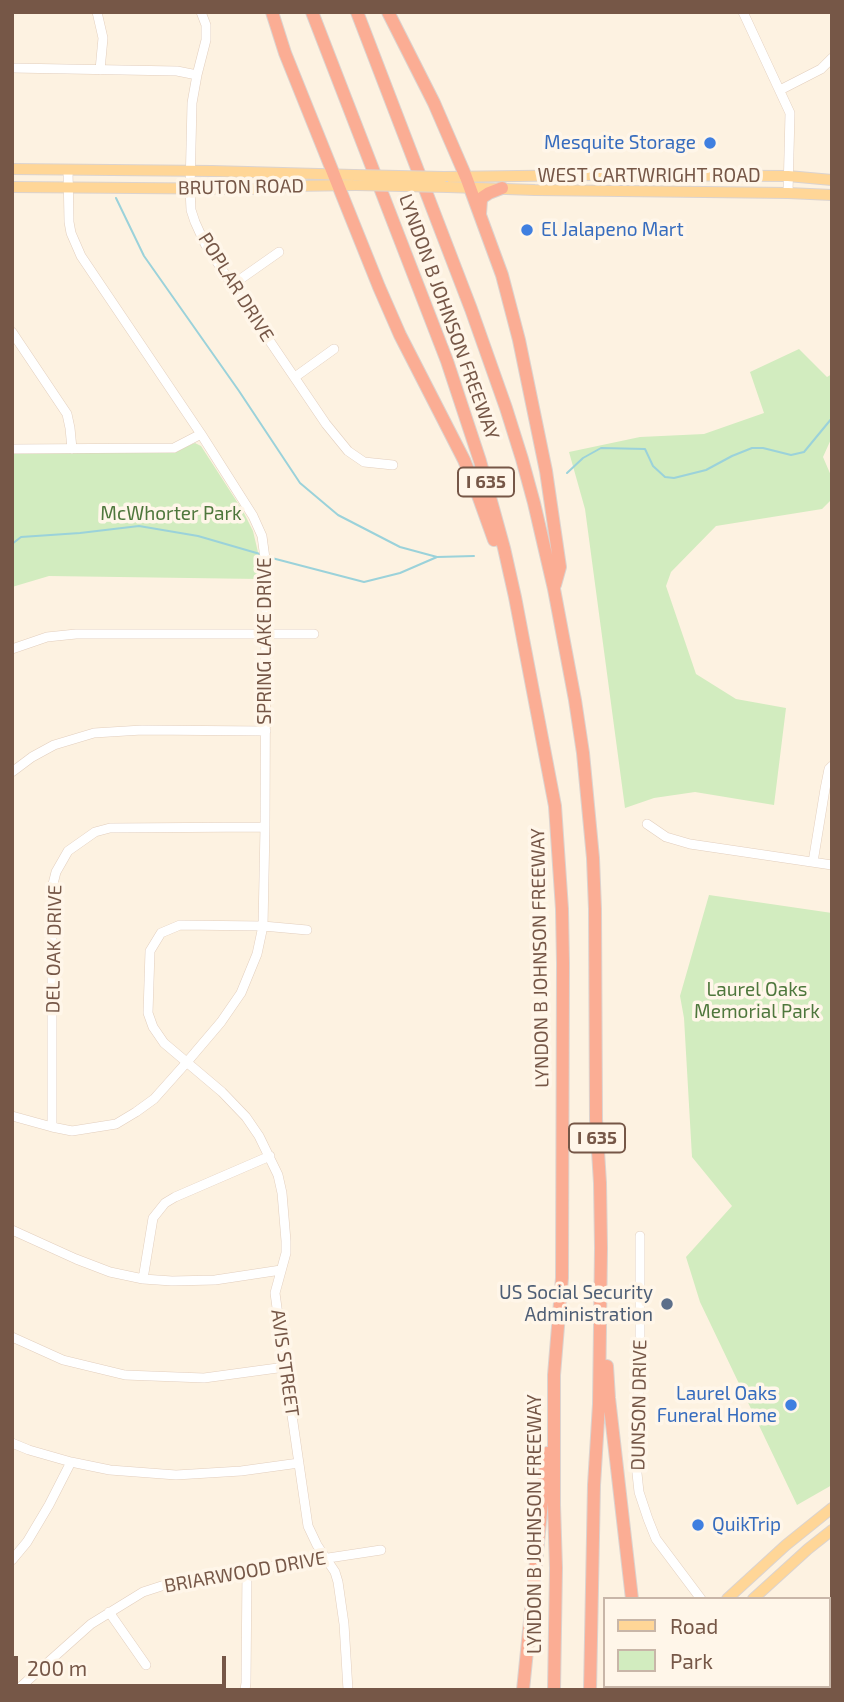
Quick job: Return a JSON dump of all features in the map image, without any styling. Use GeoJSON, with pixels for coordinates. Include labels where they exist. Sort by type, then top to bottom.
{"type":"FeatureCollection","features":[{"type":"Feature","properties":{"kind":"highway"},"geometry":{"type":"LineString","coordinates":[[272,12],[285,53],[379,287],[475,487],[498,551],[529,673]]}},
{"type":"Feature","properties":{"kind":"highway","name":"LYNDON B JOHNSON FREEWAY"},"geometry":{"type":"LineString","coordinates":[[312,12],[443,349],[480,461],[504,548],[555,806],[562,909],[563,1003],[562,1278],[554,1375],[554,1690]]}},
{"type":"Feature","properties":{"kind":"highway","name":"LYNDON B JOHNSON FREEWAY"},"geometry":{"type":"LineString","coordinates":[[357,12],[471,309],[534,503],[554,589],[583,753],[593,858],[597,962],[596,1119],[601,1248],[590,1690]]}},
{"type":"Feature","properties":{"kind":"highway"},"geometry":{"type":"LineString","coordinates":[[388,12],[434,103],[467,182],[492,245],[510,305],[536,419],[560,567],[554,589]]}},
{"type":"Feature","properties":{"kind":"highway"},"geometry":{"type":"LineString","coordinates":[[480,214],[483,197],[502,188]]}},
{"type":"Feature","properties":{"kind":"highway"},"geometry":{"type":"LineString","coordinates":[[601,1248],[609,1398],[632,1597]]}},
{"type":"Feature","properties":{"kind":"highway"},"geometry":{"type":"LineString","coordinates":[[523,1690],[554,1375]]}},
{"type":"Feature","properties":{"kind":"main road","name":"BRUTON ROAD"},"geometry":{"type":"LineString","coordinates":[[12,169],[191,171],[336,180],[467,182]]}},
{"type":"Feature","properties":{"kind":"main road","name":"WEST CARTWRIGHT ROAD"},"geometry":{"type":"LineString","coordinates":[[467,182],[535,176],[592,175],[788,176],[832,180]]}},
{"type":"Feature","properties":{"kind":"main road"},"geometry":{"type":"LineString","coordinates":[[592,175],[592,190]]}},
{"type":"Feature","properties":{"kind":"main road"},"geometry":{"type":"LineString","coordinates":[[535,176],[535,190]]}},
{"type":"Feature","properties":{"kind":"main road","name":"BRUTON ROAD"},"geometry":{"type":"LineString","coordinates":[[12,187],[256,189],[336,180]]}},
{"type":"Feature","properties":{"kind":"main road","name":"WEST CARTWRIGHT ROAD"},"geometry":{"type":"LineString","coordinates":[[467,182],[535,190],[788,192],[832,195]]}},
{"type":"Feature","properties":{"kind":"main road"},"geometry":{"type":"LineString","coordinates":[[729,1597],[794,1538],[832,1508]]}},
{"type":"Feature","properties":{"kind":"main road"},"geometry":{"type":"LineString","coordinates":[[755,1597],[832,1530]]}},
{"type":"Feature","properties":{"kind":"main road"},"geometry":{"type":"LineString","coordinates":[[794,1538],[805,1552]]}},
{"type":"Feature","properties":{"kind":"street"},"geometry":{"type":"LineString","coordinates":[[97,12],[103,38],[100,70]]}},
{"type":"Feature","properties":{"kind":"street","name":"POPLAR DRIVE"},"geometry":{"type":"LineString","coordinates":[[201,12],[206,25],[206,40],[192,103],[190,189],[191,210],[195,222],[205,244],[326,424],[348,451],[364,462],[393,466]]}},
{"type":"Feature","properties":{"kind":"street"},"geometry":{"type":"LineString","coordinates":[[743,12],[790,113],[788,192]]}},
{"type":"Feature","properties":{"kind":"street"},"geometry":{"type":"LineString","coordinates":[[780,90],[821,69],[832,58]]}},
{"type":"Feature","properties":{"kind":"street"},"geometry":{"type":"LineString","coordinates":[[12,68],[177,71],[197,75]]}},
{"type":"Feature","properties":{"kind":"street","name":"SPRING LAKE DRIVE"},"geometry":{"type":"LineString","coordinates":[[12,1116],[72,1130],[116,1124],[154,1099],[221,1023],[241,993],[257,954],[263,926],[266,731],[264,543],[253,516],[201,434],[81,256],[69,222],[68,170]]}},
{"type":"Feature","properties":{"kind":"street"},"geometry":{"type":"LineString","coordinates":[[232,285],[279,252]]}},
{"type":"Feature","properties":{"kind":"street"},"geometry":{"type":"LineString","coordinates":[[12,332],[67,414],[72,449]]}},
{"type":"Feature","properties":{"kind":"street"},"geometry":{"type":"LineString","coordinates":[[295,377],[334,349]]}},
{"type":"Feature","properties":{"kind":"street"},"geometry":{"type":"LineString","coordinates":[[12,449],[174,448],[201,434]]}},
{"type":"Feature","properties":{"kind":"street"},"geometry":{"type":"LineString","coordinates":[[12,649],[47,638],[76,634],[314,634]]}},
{"type":"Feature","properties":{"kind":"street"},"geometry":{"type":"LineString","coordinates":[[12,772],[54,745],[94,733],[142,730],[266,731]]}},
{"type":"Feature","properties":{"kind":"street"},"geometry":{"type":"LineString","coordinates":[[813,862],[825,789],[832,766]]}},
{"type":"Feature","properties":{"kind":"street"},"geometry":{"type":"LineString","coordinates":[[648,824],[666,837],[690,844],[832,864]]}},
{"type":"Feature","properties":{"kind":"street","name":"DEL OAK DRIVE"},"geometry":{"type":"LineString","coordinates":[[52,1127],[52,888],[56,872],[68,851],[95,832],[110,828],[265,827]]}},
{"type":"Feature","properties":{"kind":"street","name":"AVIS STREET"},"geometry":{"type":"LineString","coordinates":[[307,930],[263,926],[180,925],[161,933],[150,951],[148,1013],[153,1027],[164,1043],[246,1116],[278,1175],[282,1193],[286,1253],[275,1293],[285,1367],[308,1526],[338,1582],[344,1624],[348,1690]]}},
{"type":"Feature","properties":{"kind":"street"},"geometry":{"type":"LineString","coordinates":[[143,1279],[153,1218],[165,1203],[270,1156]]}},
{"type":"Feature","properties":{"kind":"street"},"geometry":{"type":"LineString","coordinates":[[12,1230],[88,1264],[143,1279],[215,1280],[281,1270]]}},
{"type":"Feature","properties":{"kind":"street","name":"DUNSON DRIVE"},"geometry":{"type":"LineString","coordinates":[[640,1236],[640,1356],[636,1464],[639,1492],[656,1539],[700,1597]]}},
{"type":"Feature","properties":{"kind":"street"},"geometry":{"type":"LineString","coordinates":[[12,1337],[64,1360],[125,1375],[204,1378],[285,1367]]}},
{"type":"Feature","properties":{"kind":"street"},"geometry":{"type":"LineString","coordinates":[[12,1443],[71,1462],[110,1470],[176,1475],[241,1471],[299,1463]]}},
{"type":"Feature","properties":{"kind":"street"},"geometry":{"type":"LineString","coordinates":[[12,1560],[27,1542],[71,1462]]}},
{"type":"Feature","properties":{"kind":"street","name":"BRIARWOOD DRIVE"},"geometry":{"type":"LineString","coordinates":[[16,1690],[91,1624],[143,1592],[177,1581],[381,1550]]}},
{"type":"Feature","properties":{"kind":"street"},"geometry":{"type":"LineString","coordinates":[[244,1690],[247,1569]]}},
{"type":"Feature","properties":{"kind":"street"},"geometry":{"type":"LineString","coordinates":[[109,1612],[146,1665]]}},
{"type":"Feature","properties":{"kind":"green space"},"geometry":{"type":"Polygon","coordinates":[[[799,349],[827,377],[832,374],[832,437],[823,457],[832,478],[832,499],[822,509],[716,526],[671,572],[666,586],[696,674],[736,699],[786,708],[774,805],[695,792],[654,798],[625,808],[585,509],[569,452],[640,437],[704,434],[764,413],[750,372],[799,349]]]}},
{"type":"Feature","properties":{"kind":"green space","name":"McWhorter Park"},"geometry":{"type":"Polygon","coordinates":[[[195,443],[201,446],[253,531],[261,565],[259,579],[49,576],[12,587],[12,453],[172,452],[195,443]]]}},
{"type":"Feature","properties":{"kind":"green space","name":"Laurel Oaks Memorial Park"},"geometry":{"type":"Polygon","coordinates":[[[709,895],[832,913],[832,1485],[797,1505],[700,1302],[686,1257],[732,1206],[692,1157],[684,1018],[680,996],[709,895]]]}},
{"type":"Feature","properties":{"kind":"waterway"},"geometry":{"type":"LineString","coordinates":[[116,198],[144,256],[300,483],[338,515],[400,547],[437,557],[474,556]]}},
{"type":"Feature","properties":{"kind":"waterway"},"geometry":{"type":"LineString","coordinates":[[567,473],[583,458],[601,448],[645,449],[653,466],[665,477],[674,478],[706,470],[752,448],[791,455],[804,452],[832,418]]}},
{"type":"Feature","properties":{"kind":"waterway"},"geometry":{"type":"LineString","coordinates":[[12,544],[21,537],[139,526],[198,536],[260,554]]}},
{"type":"Feature","properties":{"kind":"waterway"},"geometry":{"type":"LineString","coordinates":[[268,557],[364,582],[400,573],[437,557]]}},
{"type":"Feature","properties":{"kind":"place","name":"Mesquite Storage"},"geometry":{"type":"Point","coordinates":[710,143]}},
{"type":"Feature","properties":{"kind":"place","name":"El Jalapeno Mart"},"geometry":{"type":"Point","coordinates":[527,230]}},
{"type":"Feature","properties":{"kind":"place","name":"US Social Security Administration"},"geometry":{"type":"Point","coordinates":[667,1304]}},
{"type":"Feature","properties":{"kind":"place","name":"Laurel Oaks Funeral Home"},"geometry":{"type":"Point","coordinates":[791,1405]}},
{"type":"Feature","properties":{"kind":"place","name":"QuikTrip"},"geometry":{"type":"Point","coordinates":[698,1525]}}]}
